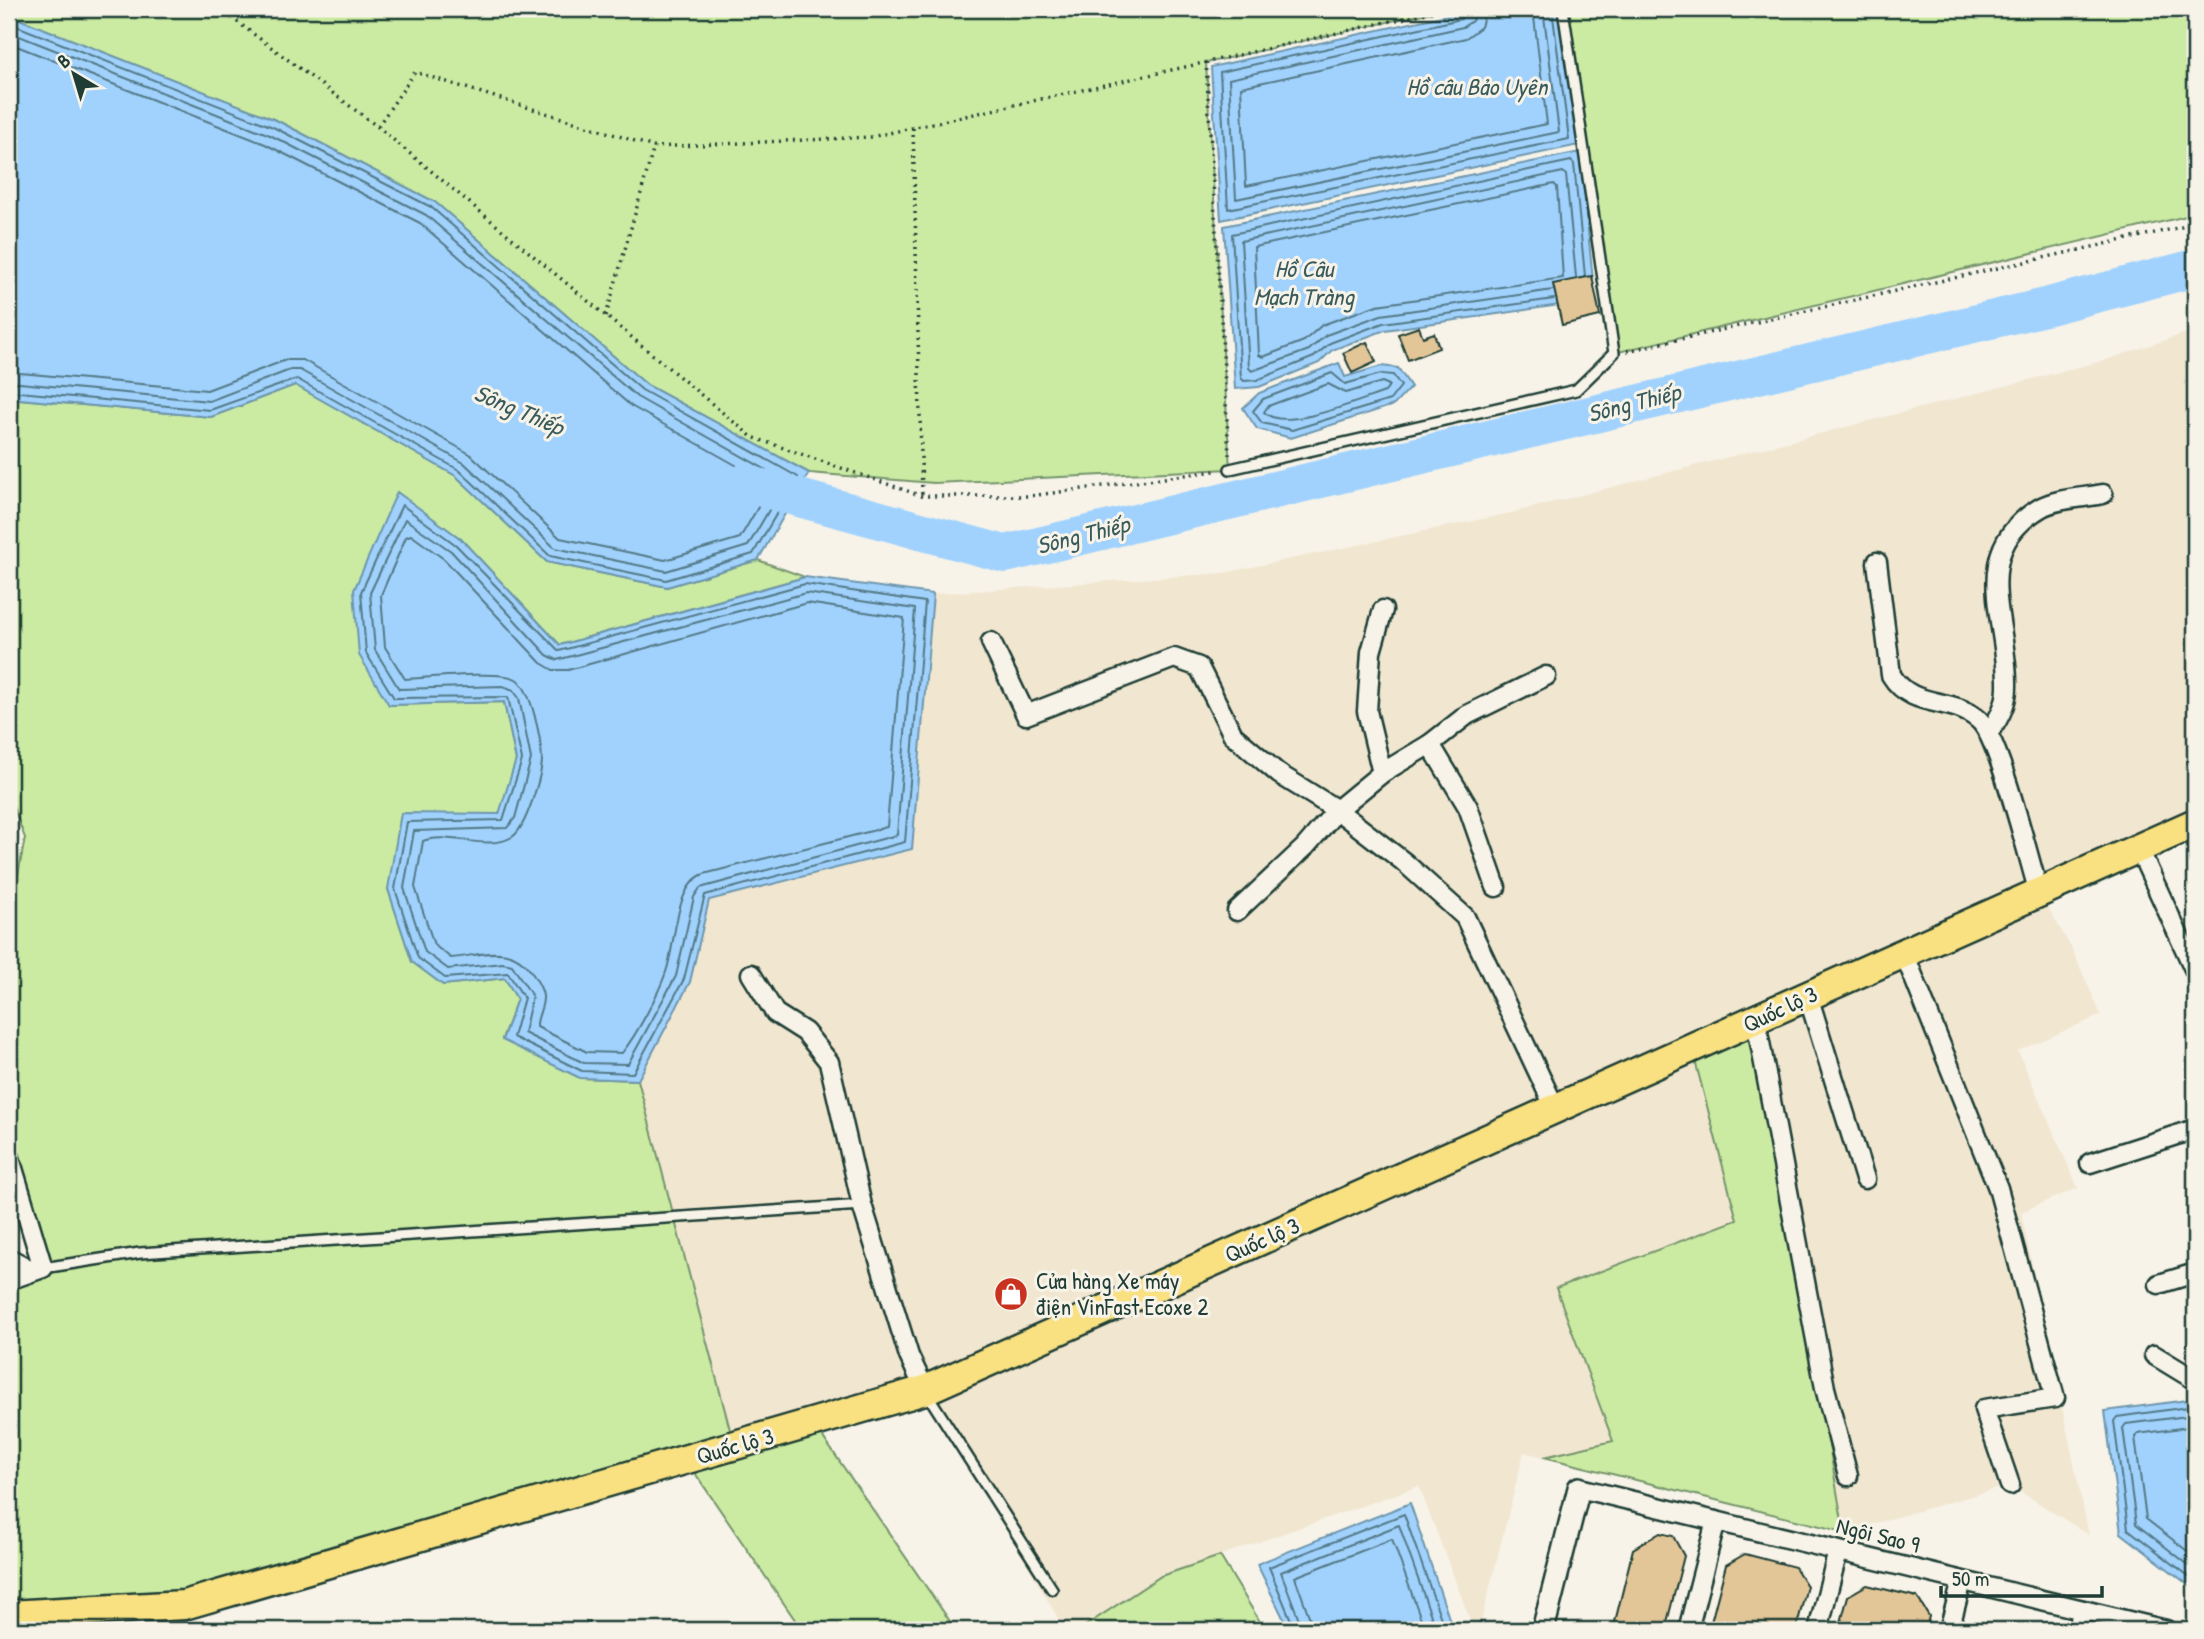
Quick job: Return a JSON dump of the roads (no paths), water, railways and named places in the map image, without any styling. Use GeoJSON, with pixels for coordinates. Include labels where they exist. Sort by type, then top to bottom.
{"type":"FeatureCollection","features":[{"type":"Feature","properties":{"kind":"highway","name":"Quốc lộ 3"},"geometry":{"type":"LineString","coordinates":[[9,1615],[184,1605],[925,1390],[2195,823]]}},
{"type":"Feature","properties":{"kind":"street"},"geometry":{"type":"LineString","coordinates":[[1990,732],[2003,711],[2007,687],[1996,606],[1995,574],[2003,548],[2018,526],[2041,506],[2103,494]]}},
{"type":"Feature","properties":{"kind":"street"},"geometry":{"type":"LineString","coordinates":[[1877,562],[1891,675],[1900,690],[1918,698],[1965,709],[1990,732],[2039,893]]}},
{"type":"Feature","properties":{"kind":"street"},"geometry":{"type":"LineString","coordinates":[[1382,773],[1367,711],[1371,652],[1383,610]]}},
{"type":"Feature","properties":{"kind":"street"},"geometry":{"type":"LineString","coordinates":[[991,642],[1026,715],[1174,658],[1199,667],[1233,734],[1279,774],[1337,810],[1404,862],[1465,917],[1555,1108]]}},
{"type":"Feature","properties":{"kind":"street"},"geometry":{"type":"LineString","coordinates":[[1237,911],[1305,848],[1337,810],[1382,773],[1430,744],[1467,715],[1546,676]]}},
{"type":"Feature","properties":{"kind":"street"},"geometry":{"type":"LineString","coordinates":[[1430,744],[1468,807],[1496,887]]}},
{"type":"Feature","properties":{"kind":"street"},"geometry":{"type":"LineString","coordinates":[[2138,849],[2195,971]]}},
{"type":"Feature","properties":{"kind":"street"},"geometry":{"type":"LineString","coordinates":[[1904,953],[1998,1188],[2055,1398],[1984,1409],[2010,1485]]}},
{"type":"Feature","properties":{"kind":"street"},"geometry":{"type":"LineString","coordinates":[[751,974],[775,1013],[805,1032],[829,1062],[862,1205],[909,1356],[925,1390]]}},
{"type":"Feature","properties":{"kind":"street"},"geometry":{"type":"LineString","coordinates":[[1808,996],[1865,1179]]}},
{"type":"Feature","properties":{"kind":"street"},"geometry":{"type":"LineString","coordinates":[[1756,1021],[1825,1388],[1848,1476]]}},
{"type":"Feature","properties":{"kind":"street"},"geometry":{"type":"LineString","coordinates":[[2090,1163],[2195,1129]]}},
{"type":"Feature","properties":{"kind":"street"},"geometry":{"type":"LineString","coordinates":[[9,1156],[37,1269]]}},
{"type":"Feature","properties":{"kind":"street"},"geometry":{"type":"LineString","coordinates":[[9,1258],[37,1269]]}},
{"type":"Feature","properties":{"kind":"street"},"geometry":{"type":"LineString","coordinates":[[9,1280],[37,1269]]}},
{"type":"Feature","properties":{"kind":"street"},"geometry":{"type":"LineString","coordinates":[[2159,1284],[2195,1273]]}},
{"type":"Feature","properties":{"kind":"street"},"geometry":{"type":"LineString","coordinates":[[2154,1355],[2195,1380]]}},
{"type":"Feature","properties":{"kind":"street"},"geometry":{"type":"LineString","coordinates":[[1543,1630],[1579,1488]]}},
{"type":"Feature","properties":{"kind":"street","name":"Ngôi Sao 9"},"geometry":{"type":"LineString","coordinates":[[1579,1488],[2166,1630]]}},
{"type":"Feature","properties":{"kind":"street"},"geometry":{"type":"LineString","coordinates":[[1688,1630],[1716,1521]]}},
{"type":"Feature","properties":{"kind":"street"},"geometry":{"type":"LineString","coordinates":[[1818,1630],[1838,1550]]}},
{"type":"Feature","properties":{"kind":"street"},"geometry":{"type":"LineString","coordinates":[[1950,1630],[1962,1581]]}},
{"type":"Feature","properties":{"kind":"street"},"geometry":{"type":"LineString","coordinates":[[2077,1630],[2083,1610]]}},
{"type":"Feature","properties":{"kind":"lane"},"geometry":{"type":"LineString","coordinates":[[1230,469],[1576,390],[1614,353],[1563,9]]}},
{"type":"Feature","properties":{"kind":"lane"},"geometry":{"type":"LineString","coordinates":[[37,1269],[140,1253],[862,1205]]}},
{"type":"Feature","properties":{"kind":"lane"},"geometry":{"type":"LineString","coordinates":[[925,1390],[1052,1589]]}},
{"type":"Feature","properties":{"kind":"water","name":"Hồ câu Bảo Uyên"},"geometry":{"type":"Polygon","coordinates":[[[1474,9],[1559,9],[1579,145],[1221,220],[1211,67],[1474,9]]]}},
{"type":"Feature","properties":{"kind":"water"},"geometry":{"type":"Polygon","coordinates":[[[9,15],[276,120],[435,202],[647,385],[809,473],[758,560],[667,587],[547,562],[456,476],[295,385],[211,417],[9,398],[9,15]]]}},
{"type":"Feature","properties":{"kind":"water","name":"Hồ Câu Mạch Tràng"},"geometry":{"type":"Polygon","coordinates":[[[1580,152],[1595,300],[1385,330],[1332,350],[1319,363],[1259,387],[1235,389],[1224,226],[1580,152]]]}},
{"type":"Feature","properties":{"kind":"water"},"geometry":{"type":"Polygon","coordinates":[[[1339,363],[1345,377],[1381,366],[1398,368],[1411,387],[1394,405],[1291,438],[1257,429],[1243,408],[1259,393],[1339,363]]]}},
{"type":"Feature","properties":{"kind":"water"},"geometry":{"type":"Polygon","coordinates":[[[397,492],[461,539],[560,645],[805,577],[933,594],[912,849],[709,900],[690,982],[638,1080],[580,1078],[502,1040],[517,999],[505,978],[443,985],[412,962],[388,889],[401,813],[499,814],[516,760],[504,702],[389,705],[359,655],[354,590],[397,492]]]}},
{"type":"Feature","properties":{"kind":"water"},"geometry":{"type":"Polygon","coordinates":[[[2195,1399],[2195,1590],[2121,1533],[2105,1411],[2195,1399]]]}},
{"type":"Feature","properties":{"kind":"water"},"geometry":{"type":"Polygon","coordinates":[[[1410,1503],[1453,1630],[1289,1630],[1257,1564],[1410,1503]]]}},
{"type":"Feature","properties":{"kind":"waterway","name":"Sông Thiếp"},"geometry":{"type":"LineString","coordinates":[[744,483],[1005,554],[2045,307],[2195,268]]}},
{"type":"Feature","properties":{"kind":"place","name":"Cửa hàng Xe máy điện VinFast Ecoxe 2"},"geometry":{"type":"Point","coordinates":[1011,1294]}}]}
